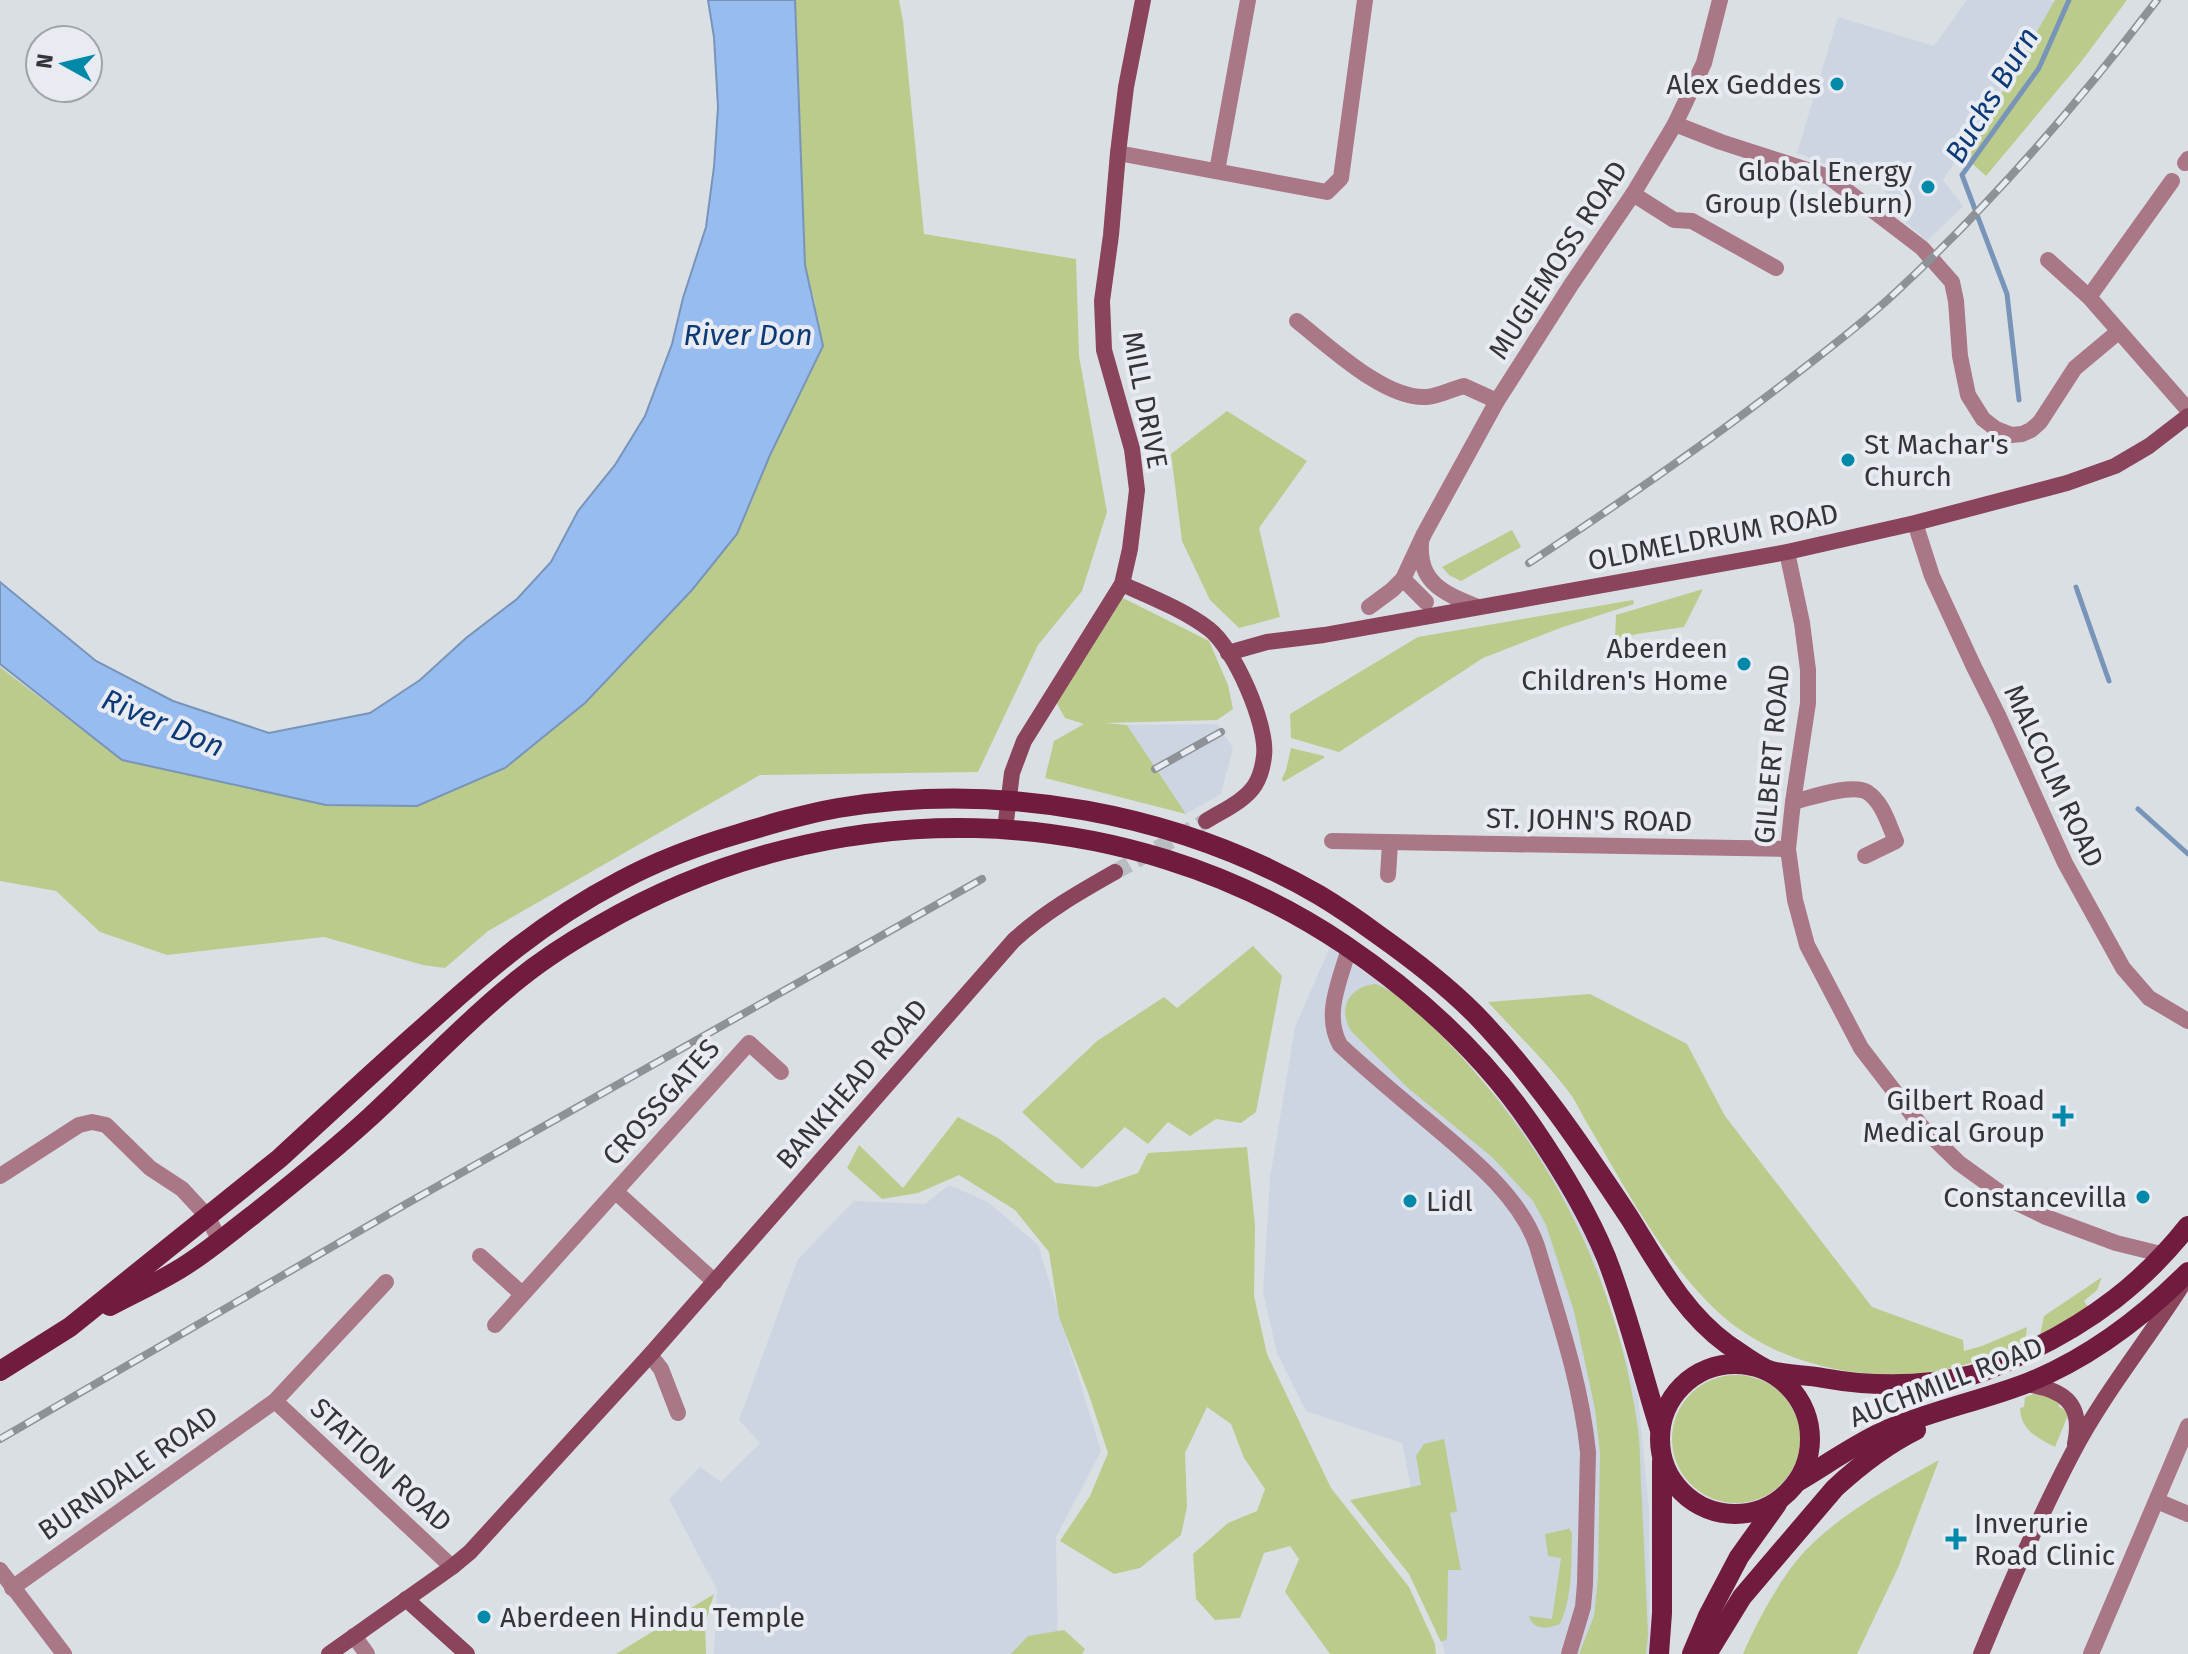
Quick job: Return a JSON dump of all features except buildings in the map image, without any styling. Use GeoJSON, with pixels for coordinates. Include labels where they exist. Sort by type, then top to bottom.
{"type":"FeatureCollection","features":[{"type":"Feature","properties":{"kind":"main road"},"geometry":{"type":"LineString","coordinates":[[70,1327],[280,1158],[493,965],[558,917],[620,881],[707,843],[838,808],[917,801],[1007,801],[1098,813],[1192,838],[1304,887],[1389,942],[1450,991],[1476,1015],[1566,1124],[1690,1311],[1729,1345],[1790,1386],[1808,1419],[1811,1445],[1804,1470],[1739,1557],[1692,1654]]}},
{"type":"Feature","properties":{"kind":"main road"},"geometry":{"type":"LineString","coordinates":[[0,1371],[70,1327],[167,1276],[220,1241],[367,1120],[509,986],[552,954],[681,883],[758,856],[831,839],[900,830],[949,827],[1005,829],[1097,841],[1168,861],[1257,894],[1327,933],[1401,986],[1456,1035],[1529,1121],[1555,1161],[1605,1254],[1660,1430],[1662,1613],[1659,1654]]}},
{"type":"Feature","properties":{"kind":"main road","name":"AUCHMILL ROAD"},"geometry":{"type":"LineString","coordinates":[[1768,1370],[1870,1385],[1914,1384],[1993,1368],[2077,1325],[2120,1296],[2165,1255],[2188,1226]]}},
{"type":"Feature","properties":{"kind":"main road","name":"AUCHMILL ROAD"},"geometry":{"type":"LineString","coordinates":[[1797,1482],[1884,1431],[2025,1384],[2060,1368],[2111,1337],[2188,1274]]}},
{"type":"Feature","properties":{"kind":"main road"},"geometry":{"type":"LineString","coordinates":[[1660,1430],[1665,1410],[1675,1392],[1690,1378],[1708,1368],[1728,1363],[1749,1364],[1768,1370]]}},
{"type":"Feature","properties":{"kind":"main road"},"geometry":{"type":"LineString","coordinates":[[1707,1654],[1762,1572],[1852,1472],[1903,1436],[1985,1398]]}},
{"type":"Feature","properties":{"kind":"main road"},"geometry":{"type":"LineString","coordinates":[[1662,1457],[1679,1489],[1709,1510],[1745,1514],[1779,1500]]}},
{"type":"Feature","properties":{"kind":"street","name":"MILL DRIVE"},"geometry":{"type":"LineString","coordinates":[[1005,829],[1012,773],[1024,741],[1122,584],[1128,567],[1137,490],[1132,449],[1104,350],[1102,301],[1126,87],[1143,0]]}},
{"type":"Feature","properties":{"kind":"street"},"geometry":{"type":"LineString","coordinates":[[1217,171],[1248,0]]}},
{"type":"Feature","properties":{"kind":"street"},"geometry":{"type":"LineString","coordinates":[[1118,153],[1327,192],[1341,178],[1365,0]]}},
{"type":"Feature","properties":{"kind":"street","name":"MUGIEMOSS ROAD"},"geometry":{"type":"LineString","coordinates":[[1369,607],[1403,579],[1497,401],[1633,194],[1675,124],[1704,63],[1720,0]]}},
{"type":"Feature","properties":{"kind":"street"},"geometry":{"type":"LineString","coordinates":[[1675,124],[1829,177],[1922,248],[1952,282],[1960,356],[1968,395],[1983,419],[1996,429],[2011,435],[2031,430],[2040,422],[2075,368],[2118,332]]}},
{"type":"Feature","properties":{"kind":"street"},"geometry":{"type":"LineString","coordinates":[[2089,297],[2172,181]]}},
{"type":"Feature","properties":{"kind":"street"},"geometry":{"type":"LineString","coordinates":[[1633,194],[1674,220],[1692,221],[1776,268]]}},
{"type":"Feature","properties":{"kind":"street"},"geometry":{"type":"LineString","coordinates":[[2048,260],[2089,297],[2188,410]]}},
{"type":"Feature","properties":{"kind":"street"},"geometry":{"type":"LineString","coordinates":[[1297,321],[1374,381],[1406,395],[1429,397],[1464,386],[1497,401]]}},
{"type":"Feature","properties":{"kind":"street","name":"OLDMELDRUM ROAD"},"geometry":{"type":"LineString","coordinates":[[1228,653],[1267,642],[1324,635],[1787,552],[1915,523],[2067,483],[2115,466],[2149,446],[2188,416]]}},
{"type":"Feature","properties":{"kind":"street","name":"MALCOLM ROAD"},"geometry":{"type":"LineString","coordinates":[[1915,523],[1932,576],[1974,667],[2065,863],[2115,955],[2130,978],[2149,998],[2188,1021]]}},
{"type":"Feature","properties":{"kind":"street"},"geometry":{"type":"LineString","coordinates":[[1421,541],[1420,553],[1429,580],[1450,595],[1478,607]]}},
{"type":"Feature","properties":{"kind":"street","name":"GILBERT ROAD"},"geometry":{"type":"LineString","coordinates":[[1787,552],[1808,670],[1808,703],[1788,849],[1795,900],[1807,945],[1861,1048],[1921,1126],[1959,1163],[2009,1199],[2046,1217],[2116,1243],[2165,1255]]}},
{"type":"Feature","properties":{"kind":"street"},"geometry":{"type":"LineString","coordinates":[[1403,579],[1426,602]]}},
{"type":"Feature","properties":{"kind":"street"},"geometry":{"type":"LineString","coordinates":[[1122,584],[1175,609],[1209,629],[1221,640],[1238,666],[1257,717],[1264,756],[1254,788],[1206,821]]}},
{"type":"Feature","properties":{"kind":"street"},"geometry":{"type":"LineString","coordinates":[[1793,802],[1853,788],[1867,792],[1883,811],[1896,841],[1865,856]]}},
{"type":"Feature","properties":{"kind":"street","name":"ST. JOHN'S ROAD"},"geometry":{"type":"LineString","coordinates":[[1332,841],[1788,849]]}},
{"type":"Feature","properties":{"kind":"street"},"geometry":{"type":"LineString","coordinates":[[1388,875],[1390,843]]}},
{"type":"Feature","properties":{"kind":"street","name":"BANKHEAD ROAD"},"geometry":{"type":"LineString","coordinates":[[329,1654],[470,1552],[715,1282],[1014,940],[1041,916],[1115,872]]}},
{"type":"Feature","properties":{"kind":"street"},"geometry":{"type":"LineString","coordinates":[[1349,948],[1332,1008],[1333,1033],[1340,1045],[1468,1155],[1522,1214],[1537,1246],[1576,1387],[1588,1452],[1583,1607],[1569,1654]]}},
{"type":"Feature","properties":{"kind":"street","name":"CROSSGATES"},"geometry":{"type":"LineString","coordinates":[[495,1325],[749,1043],[781,1072]]}},
{"type":"Feature","properties":{"kind":"street"},"geometry":{"type":"LineString","coordinates":[[0,1176],[79,1125],[92,1122],[106,1125],[150,1168],[182,1189],[207,1216],[220,1241]]}},
{"type":"Feature","properties":{"kind":"street","name":"CROSSGATES"},"geometry":{"type":"LineString","coordinates":[[616,1192],[715,1282]]}},
{"type":"Feature","properties":{"kind":"street"},"geometry":{"type":"LineString","coordinates":[[480,1256],[522,1294]]}},
{"type":"Feature","properties":{"kind":"street"},"geometry":{"type":"LineString","coordinates":[[1981,1654],[2072,1454],[2188,1274]]}},
{"type":"Feature","properties":{"kind":"street","name":"BURNDALE ROAD"},"geometry":{"type":"LineString","coordinates":[[12,1588],[275,1401],[386,1282]]}},
{"type":"Feature","properties":{"kind":"street"},"geometry":{"type":"LineString","coordinates":[[650,1355],[661,1369],[678,1413]]}},
{"type":"Feature","properties":{"kind":"street"},"geometry":{"type":"LineString","coordinates":[[2025,1384],[2049,1387],[2066,1398],[2073,1407],[2077,1434],[2072,1454]]}},
{"type":"Feature","properties":{"kind":"street","name":"STATION ROAD"},"geometry":{"type":"LineString","coordinates":[[275,1401],[452,1567]]}},
{"type":"Feature","properties":{"kind":"street"},"geometry":{"type":"LineString","coordinates":[[2091,1654],[2188,1426]]}},
{"type":"Feature","properties":{"kind":"street"},"geometry":{"type":"LineString","coordinates":[[2157,1501],[2188,1514]]}},
{"type":"Feature","properties":{"kind":"street"},"geometry":{"type":"LineString","coordinates":[[0,1570],[64,1654]]}},
{"type":"Feature","properties":{"kind":"street"},"geometry":{"type":"LineString","coordinates":[[406,1599],[467,1654]]}},
{"type":"Feature","properties":{"kind":"street"},"geometry":{"type":"LineString","coordinates":[[354,1636],[367,1654]]}},
{"type":"Feature","properties":{"kind":"shaded area"},"geometry":{"type":"Polygon","coordinates":[[[1967,0],[2055,2],[1943,180],[1963,206],[1927,241],[1884,203],[1886,188],[1867,175],[1844,171],[1797,153],[1838,17],[1934,46],[1967,0]]]}},
{"type":"Feature","properties":{"kind":"shaded area"},"geometry":{"type":"Polygon","coordinates":[[[1217,724],[1233,748],[1221,794],[1186,814],[1127,725],[1217,724]]]}},
{"type":"Feature","properties":{"kind":"shaded area"},"geometry":{"type":"Polygon","coordinates":[[[1330,947],[1428,1018],[1528,1133],[1587,1233],[1638,1396],[1649,1510],[1650,1654],[1445,1654],[1402,1443],[1306,1411],[1277,1353],[1263,1292],[1270,1178],[1295,1027],[1330,947]]]}},
{"type":"Feature","properties":{"kind":"shaded area"},"geometry":{"type":"Polygon","coordinates":[[[949,1185],[988,1202],[1038,1245],[1101,1451],[1056,1537],[1058,1654],[714,1654],[717,1590],[669,1499],[700,1467],[721,1482],[760,1443],[739,1420],[798,1259],[854,1201],[925,1204],[949,1185]]]}},
{"type":"Feature","properties":{"kind":"green space"},"geometry":{"type":"Polygon","coordinates":[[[795,0],[899,0],[924,234],[1076,259],[1079,356],[1107,512],[1082,591],[1038,645],[978,772],[760,775],[488,931],[445,968],[423,965],[324,937],[167,955],[100,932],[56,891],[0,881],[0,667],[122,760],[505,768],[585,703],[692,590],[737,534],[770,455],[815,303],[805,265],[795,0]]]}},
{"type":"Feature","properties":{"kind":"green space"},"geometry":{"type":"Polygon","coordinates":[[[2055,0],[2127,0],[2081,62],[1986,176],[1965,157],[2055,0]]]}},
{"type":"Feature","properties":{"kind":"green space"},"geometry":{"type":"Polygon","coordinates":[[[1227,411],[1307,461],[1259,528],[1280,617],[1239,628],[1210,600],[1182,541],[1171,454],[1227,411]]]}},
{"type":"Feature","properties":{"kind":"green space"},"geometry":{"type":"Polygon","coordinates":[[[1512,530],[1521,547],[1461,581],[1442,567],[1512,530]]]}},
{"type":"Feature","properties":{"kind":"green space"},"geometry":{"type":"Polygon","coordinates":[[[1703,589],[1684,627],[1615,640],[1616,615],[1703,589]]]}},
{"type":"Feature","properties":{"kind":"green space"},"geometry":{"type":"Polygon","coordinates":[[[1115,594],[1209,641],[1228,685],[1233,709],[1217,720],[1105,723],[1127,725],[1186,814],[1045,778],[1054,741],[1084,724],[1065,718],[1056,702],[1115,594]]]}},
{"type":"Feature","properties":{"kind":"green space"},"geometry":{"type":"Polygon","coordinates":[[[1633,600],[1634,604],[1483,658],[1339,752],[1291,738],[1290,714],[1418,637],[1633,600]]]}},
{"type":"Feature","properties":{"kind":"green space"},"geometry":{"type":"Polygon","coordinates":[[[1291,748],[1324,758],[1283,782],[1282,779],[1291,748]]]}},
{"type":"Feature","properties":{"kind":"green space"},"geometry":{"type":"Polygon","coordinates":[[[1253,946],[1282,976],[1256,1112],[1241,1123],[1216,1119],[1190,1136],[1168,1122],[1148,1144],[1125,1127],[1082,1169],[1022,1112],[1097,1041],[1164,997],[1177,1008],[1253,946]]]}},
{"type":"Feature","properties":{"kind":"green space"},"geometry":{"type":"Polygon","coordinates":[[[1375,984],[1398,996],[1423,1018],[1500,1102],[1557,1187],[1600,1279],[1629,1378],[1638,1429],[1648,1635],[1646,1654],[1579,1654],[1594,1616],[1598,1578],[1600,1453],[1595,1409],[1574,1311],[1546,1225],[1533,1201],[1492,1157],[1408,1088],[1352,1032],[1345,1016],[1348,1001],[1358,990],[1375,984]]]}},
{"type":"Feature","properties":{"kind":"green space"},"geometry":{"type":"Polygon","coordinates":[[[1590,994],[1687,1044],[1725,1116],[1872,1307],[1963,1340],[1964,1351],[2027,1327],[2025,1343],[1957,1367],[1926,1372],[1862,1373],[1830,1368],[1770,1347],[1743,1332],[1718,1312],[1688,1281],[1662,1246],[1568,1091],[1488,1002],[1590,994]]]}},
{"type":"Feature","properties":{"kind":"green space"},"geometry":{"type":"Polygon","coordinates":[[[958,1117],[998,1138],[1056,1183],[1097,1187],[1138,1173],[1148,1153],[1247,1147],[1255,1226],[1254,1296],[1267,1354],[1331,1488],[1409,1587],[1435,1644],[1436,1654],[1330,1654],[1285,1592],[1299,1559],[1290,1546],[1264,1553],[1240,1618],[1215,1620],[1196,1599],[1193,1554],[1228,1523],[1257,1511],[1265,1489],[1244,1458],[1231,1424],[1207,1407],[1185,1453],[1187,1507],[1181,1535],[1140,1568],[1114,1574],[1060,1541],[1090,1496],[1108,1453],[1059,1317],[1049,1252],[1015,1210],[959,1175],[918,1193],[882,1199],[847,1168],[859,1145],[903,1188],[958,1117]]]}},
{"type":"Feature","properties":{"kind":"green space"},"geometry":{"type":"Polygon","coordinates":[[[2102,1277],[2097,1290],[2084,1301],[2088,1307],[2040,1335],[2044,1316],[2102,1277]]]}},
{"type":"Feature","properties":{"kind":"green space"},"geometry":{"type":"Polygon","coordinates":[[[1736,1375],[1760,1380],[1781,1394],[1795,1415],[1800,1439],[1795,1463],[1781,1484],[1760,1498],[1736,1503],[1712,1498],[1691,1484],[1677,1463],[1672,1439],[1677,1415],[1691,1394],[1712,1380],[1736,1375]]]}},
{"type":"Feature","properties":{"kind":"green space"},"geometry":{"type":"Polygon","coordinates":[[[2034,1394],[2058,1400],[2059,1407],[2068,1415],[2055,1447],[2031,1432],[2023,1422],[2020,1408],[2024,1407],[2025,1397],[2034,1394]]]}},
{"type":"Feature","properties":{"kind":"green space"},"geometry":{"type":"Polygon","coordinates":[[[1444,1439],[1457,1511],[1450,1513],[1461,1570],[1448,1570],[1447,1639],[1441,1642],[1409,1574],[1350,1500],[1421,1485],[1416,1456],[1424,1444],[1444,1439]]]}},
{"type":"Feature","properties":{"kind":"green space"},"geometry":{"type":"Polygon","coordinates":[[[1939,1460],[1898,1568],[1857,1654],[1743,1654],[1789,1571],[1821,1535],[1853,1511],[1939,1460]]]}},
{"type":"Feature","properties":{"kind":"green space"},"geometry":{"type":"Polygon","coordinates":[[[1568,1527],[1572,1533],[1571,1568],[1564,1613],[1560,1624],[1546,1628],[1537,1626],[1529,1616],[1552,1619],[1561,1558],[1548,1556],[1545,1534],[1568,1527]]]}},
{"type":"Feature","properties":{"kind":"green space"},"geometry":{"type":"Polygon","coordinates":[[[714,1594],[705,1624],[706,1654],[616,1654],[714,1594]]]}},
{"type":"Feature","properties":{"kind":"green space"},"geometry":{"type":"Polygon","coordinates":[[[1064,1630],[1085,1649],[1082,1654],[1011,1654],[1028,1636],[1064,1630]]]}},
{"type":"Feature","properties":{"kind":"water","name":"River Don"},"geometry":{"type":"Polygon","coordinates":[[[708,0],[795,0],[805,265],[823,346],[770,455],[737,534],[692,590],[585,703],[505,768],[417,806],[326,805],[122,760],[0,664],[0,582],[96,661],[173,701],[269,733],[370,713],[420,680],[466,638],[517,599],[551,562],[578,511],[615,465],[645,416],[672,344],[706,227],[714,167],[718,107],[714,37],[708,0]]]}},
{"type":"Feature","properties":{"kind":"waterway","name":"Bucks Burn"},"geometry":{"type":"LineString","coordinates":[[2019,400],[2007,294],[1962,175],[2039,68],[2069,0]]}},
{"type":"Feature","properties":{"kind":"waterway","name":"Bucks Burn"},"geometry":{"type":"LineString","coordinates":[[2076,587],[2109,681]]}},
{"type":"Feature","properties":{"kind":"waterway","name":"Bucks Burn"},"geometry":{"type":"LineString","coordinates":[[2138,809],[2188,854]]}},
{"type":"Feature","properties":{"kind":"tunnel"},"geometry":{"type":"LineString","coordinates":[[1115,872],[1206,821]]}},
{"type":"Feature","properties":{"kind":"railway"},"geometry":{"type":"LineString","coordinates":[[1529,563],[1724,429],[1882,305],[1931,259],[2032,152],[2096,78],[2157,0]]}},
{"type":"Feature","properties":{"kind":"railway"},"geometry":{"type":"LineString","coordinates":[[1155,769],[1221,732]]}},
{"type":"Feature","properties":{"kind":"railway"},"geometry":{"type":"LineString","coordinates":[[0,1439],[406,1204],[982,879]]}},
{"type":"Feature","properties":{"kind":"place","name":"Alex Geddes"},"geometry":{"type":"Point","coordinates":[1837,84]}},
{"type":"Feature","properties":{"kind":"place","name":"Global Energy Group (Isleburn)"},"geometry":{"type":"Point","coordinates":[1928,187]}},
{"type":"Feature","properties":{"kind":"place","name":"St Machar's Church"},"geometry":{"type":"Point","coordinates":[1848,460]}},
{"type":"Feature","properties":{"kind":"place","name":"Aberdeen Children's Home"},"geometry":{"type":"Point","coordinates":[1744,664]}},
{"type":"Feature","properties":{"kind":"place","name":"Gilbert Road Medical Group"},"geometry":{"type":"Point","coordinates":[2063,1116]}},
{"type":"Feature","properties":{"kind":"place","name":"Constancevilla"},"geometry":{"type":"Point","coordinates":[2143,1197]}},
{"type":"Feature","properties":{"kind":"place","name":"Lidl"},"geometry":{"type":"Point","coordinates":[1410,1201]}},
{"type":"Feature","properties":{"kind":"place","name":"Inverurie Road Clinic"},"geometry":{"type":"Point","coordinates":[1956,1539]}},
{"type":"Feature","properties":{"kind":"place","name":"Aberdeen Hindu Temple"},"geometry":{"type":"Point","coordinates":[484,1617]}}]}
